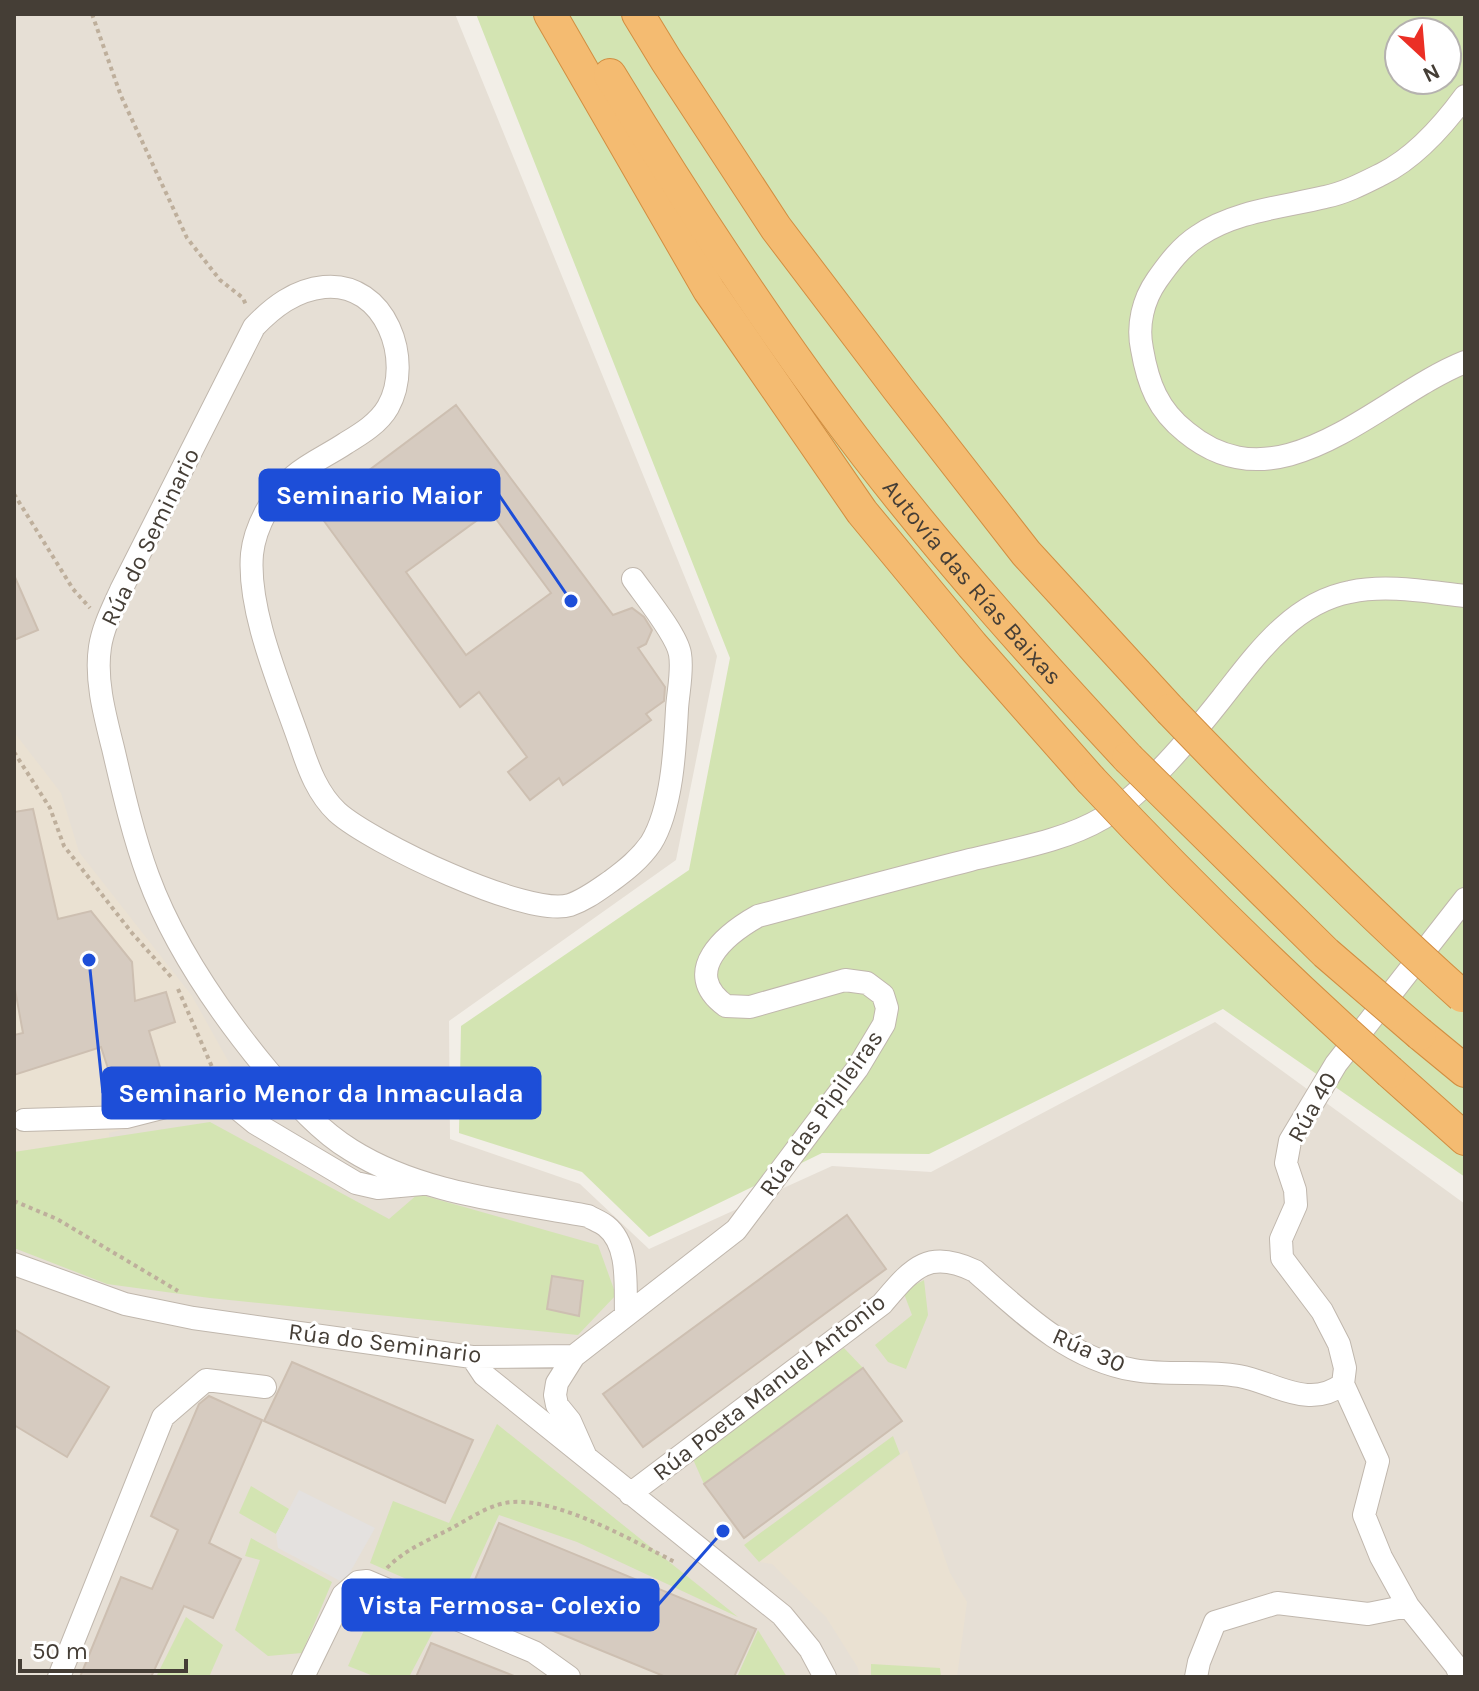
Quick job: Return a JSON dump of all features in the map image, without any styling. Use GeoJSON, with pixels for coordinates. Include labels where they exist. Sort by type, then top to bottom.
{"type":"FeatureCollection","features":[{"type":"Feature","properties":{"kind":"highway"},"geometry":{"type":"LineString","coordinates":[[550,14],[709,290],[862,512],[972,645],[1164,859],[1256,950],[1465,1139]]}},
{"type":"Feature","properties":{"kind":"highway","name":"Autovía das Rías Baixas"},"geometry":{"type":"LineString","coordinates":[[573,14],[749,291],[867,455],[1006,626],[1128,758],[1326,953],[1465,1071]]}},
{"type":"Feature","properties":{"kind":"highway"},"geometry":{"type":"LineString","coordinates":[[638,14],[776,228],[1026,553],[1261,805],[1400,941],[1463,997]]}},
{"type":"Feature","properties":{"kind":"street"},"geometry":{"type":"LineString","coordinates":[[1465,96],[1420,147],[1384,173],[1329,197],[1242,217],[1196,237],[1168,263],[1153,286],[1143,311],[1140,342],[1147,377],[1165,413],[1198,441],[1224,453],[1253,459],[1287,456],[1325,443],[1430,377],[1465,362]]}},
{"type":"Feature","properties":{"kind":"street","name":"Rúa do Seminario"},"geometry":{"type":"LineString","coordinates":[[626,1314],[623,1257],[616,1239],[606,1226],[588,1216],[423,1184],[353,1152],[312,1121],[252,1052],[207,989],[169,923],[148,877],[130,819],[103,707],[99,673],[105,626],[121,590],[254,327],[276,305],[298,294],[325,287],[346,290],[365,299],[383,315],[395,338],[399,364],[396,389],[386,411],[365,431],[294,476],[272,502],[252,551],[255,607],[304,757],[317,789],[337,812],[383,843],[494,892],[546,907],[567,906],[592,894],[635,863],[651,842],[664,814],[676,739],[680,652],[633,579]]}},
{"type":"Feature","properties":{"kind":"street","name":"Rúa das Pipileiras"},"geometry":{"type":"LineString","coordinates":[[626,1314],[708,1255],[736,1230],[842,1091],[884,1024],[887,1008],[883,995],[867,983],[845,980],[750,1007],[726,1006],[712,992],[708,981],[711,958],[722,940],[758,916],[1040,842],[1103,818],[1146,782],[1195,731],[1252,658],[1282,627],[1309,608],[1335,596],[1363,590],[1465,596]]}},
{"type":"Feature","properties":{"kind":"street","name":"Rúa 40"},"geometry":{"type":"LineString","coordinates":[[1461,1677],[1456,1666],[1408,1606],[1381,1557],[1364,1515],[1378,1461],[1343,1384],[1345,1368],[1339,1344],[1322,1311],[1282,1258],[1281,1239],[1296,1205],[1295,1190],[1286,1163],[1290,1141],[1336,1064],[1465,899]]}},
{"type":"Feature","properties":{"kind":"street"},"geometry":{"type":"LineString","coordinates":[[24,1120],[126,1117],[212,1095],[227,1100],[255,1123],[356,1183],[378,1188],[423,1184]]}},
{"type":"Feature","properties":{"kind":"street","name":"Rúa 30"},"geometry":{"type":"LineString","coordinates":[[905,1276],[915,1267],[929,1262],[960,1264],[975,1271],[1048,1334],[1076,1349],[1133,1370],[1237,1376],[1316,1396],[1330,1394],[1343,1384]]}},
{"type":"Feature","properties":{"kind":"street","name":"Rúa do Seminario"},"geometry":{"type":"LineString","coordinates":[[14,1264],[96,1295],[160,1313],[472,1357],[574,1356]]}},
{"type":"Feature","properties":{"kind":"street","name":"Rúa Poeta Manuel Antonio"},"geometry":{"type":"LineString","coordinates":[[630,1494],[882,1304],[905,1276]]}},
{"type":"Feature","properties":{"kind":"street"},"geometry":{"type":"LineString","coordinates":[[586,1457],[570,1421],[557,1405],[557,1383],[574,1356],[626,1314]]}},
{"type":"Feature","properties":{"kind":"street"},"geometry":{"type":"LineString","coordinates":[[472,1357],[484,1375],[782,1615],[805,1642],[825,1677]]}},
{"type":"Feature","properties":{"kind":"street"},"geometry":{"type":"LineString","coordinates":[[59,1677],[163,1417],[206,1380],[265,1387]]}},
{"type":"Feature","properties":{"kind":"street"},"geometry":{"type":"LineString","coordinates":[[303,1677],[338,1604],[351,1586],[358,1582],[377,1583],[534,1652],[569,1677]]}},
{"type":"Feature","properties":{"kind":"street"},"geometry":{"type":"LineString","coordinates":[[1196,1677],[1215,1622],[1277,1603],[1368,1614],[1408,1606]]}},
{"type":"Feature","properties":{"kind":"path"},"geometry":{"type":"LineString","coordinates":[[92,14],[121,96],[187,238],[220,280],[243,298],[254,327]]}},
{"type":"Feature","properties":{"kind":"path"},"geometry":{"type":"LineString","coordinates":[[14,494],[73,589],[105,626]]}},
{"type":"Feature","properties":{"kind":"path"},"geometry":{"type":"LineString","coordinates":[[14,752],[50,808],[64,846],[132,933],[175,981],[227,1100]]}},
{"type":"Feature","properties":{"kind":"path"},"geometry":{"type":"LineString","coordinates":[[14,1201],[57,1219],[179,1292]]}},
{"type":"Feature","properties":{"kind":"path"},"geometry":{"type":"LineString","coordinates":[[383,1573],[419,1545],[497,1505],[511,1502],[523,1502],[582,1517],[675,1562]]}},
{"type":"Feature","properties":{"kind":"shaded area"},"geometry":{"type":"Polygon","coordinates":[[[14,14],[455,14],[717,656],[676,860],[449,1021],[450,1139],[580,1184],[649,1249],[832,1166],[931,1172],[1215,1022],[1465,1204],[1465,1677],[14,1677],[14,14]]]}},
{"type":"Feature","properties":{"kind":"shaded area"},"geometry":{"type":"Polygon","coordinates":[[[14,732],[61,793],[79,852],[192,996],[242,1086],[219,1113],[187,1113],[109,1133],[111,1154],[14,1160],[14,732]]]}},
{"type":"Feature","properties":{"kind":"shaded area"},"geometry":{"type":"Polygon","coordinates":[[[907,1450],[950,1573],[967,1602],[957,1677],[859,1677],[858,1668],[826,1617],[772,1564],[759,1562],[907,1450]]]}},
{"type":"Feature","properties":{"kind":"shaded area"},"geometry":{"type":"Polygon","coordinates":[[[299,1490],[375,1528],[344,1583],[278,1548],[276,1534],[299,1490]]]}},
{"type":"Feature","properties":{"kind":"green space"},"geometry":{"type":"Polygon","coordinates":[[[476,14],[1465,14],[1465,1177],[1223,1009],[929,1154],[822,1153],[649,1237],[582,1172],[459,1133],[461,1026],[689,870],[730,658],[476,14]]]}},
{"type":"Feature","properties":{"kind":"green space"},"geometry":{"type":"Polygon","coordinates":[[[210,1122],[389,1219],[418,1194],[598,1245],[616,1295],[578,1335],[210,1298],[107,1284],[14,1248],[14,1152],[210,1122]]]}},
{"type":"Feature","properties":{"kind":"green space"},"geometry":{"type":"Polygon","coordinates":[[[924,1280],[928,1315],[906,1369],[888,1362],[875,1345],[912,1315],[903,1291],[924,1280]]]}},
{"type":"Feature","properties":{"kind":"green space"},"geometry":{"type":"Polygon","coordinates":[[[844,1348],[863,1368],[704,1484],[692,1457],[844,1348]]]}},
{"type":"Feature","properties":{"kind":"green space"},"geometry":{"type":"Polygon","coordinates":[[[497,1424],[738,1617],[577,1542],[499,1515],[459,1602],[370,1563],[393,1501],[449,1523],[497,1424]]]}},
{"type":"Feature","properties":{"kind":"green space"},"geometry":{"type":"Polygon","coordinates":[[[893,1436],[900,1454],[759,1562],[744,1545],[893,1436]]]}},
{"type":"Feature","properties":{"kind":"green space"},"geometry":{"type":"Polygon","coordinates":[[[251,1486],[289,1509],[276,1534],[239,1513],[251,1486]]]}},
{"type":"Feature","properties":{"kind":"green space"},"geometry":{"type":"Polygon","coordinates":[[[251,1538],[332,1582],[302,1653],[268,1656],[235,1630],[260,1560],[245,1556],[251,1538]]]}},
{"type":"Feature","properties":{"kind":"green space"},"geometry":{"type":"Polygon","coordinates":[[[378,1599],[436,1626],[409,1677],[376,1677],[348,1666],[378,1599]]]}},
{"type":"Feature","properties":{"kind":"green space"},"geometry":{"type":"Polygon","coordinates":[[[186,1617],[223,1645],[209,1677],[156,1677],[186,1617]]]}},
{"type":"Feature","properties":{"kind":"green space"},"geometry":{"type":"Polygon","coordinates":[[[758,1630],[787,1677],[737,1677],[758,1630]]]}},
{"type":"Feature","properties":{"kind":"green space"},"geometry":{"type":"Polygon","coordinates":[[[871,1664],[940,1668],[941,1677],[871,1677],[871,1664]]]}},
{"type":"Feature","properties":{"kind":"building"},"geometry":{"type":"Polygon","coordinates":[[[456,405],[613,615],[632,608],[644,617],[652,630],[646,644],[638,648],[665,687],[664,701],[646,714],[651,720],[563,785],[559,778],[530,800],[508,772],[527,757],[479,692],[460,707],[316,510],[456,405]],[[490,511],[406,572],[466,655],[551,593],[490,511]]]}},
{"type":"Feature","properties":{"kind":"building"},"geometry":{"type":"Polygon","coordinates":[[[14,575],[38,630],[14,640],[14,575]]]}},
{"type":"Feature","properties":{"kind":"building"},"geometry":{"type":"Polygon","coordinates":[[[33,809],[58,919],[91,911],[132,962],[135,1001],[166,992],[175,1022],[149,1031],[165,1084],[118,1099],[101,1047],[14,1075],[14,1035],[23,1033],[14,984],[14,812],[33,809]]]}},
{"type":"Feature","properties":{"kind":"building"},"geometry":{"type":"Polygon","coordinates":[[[847,1215],[886,1269],[643,1447],[603,1394],[847,1215]]]}},
{"type":"Feature","properties":{"kind":"building"},"geometry":{"type":"Polygon","coordinates":[[[552,1276],[583,1281],[579,1316],[547,1309],[552,1276]]]}},
{"type":"Feature","properties":{"kind":"building"},"geometry":{"type":"Polygon","coordinates":[[[14,1329],[109,1387],[67,1457],[14,1425],[14,1329]]]}},
{"type":"Feature","properties":{"kind":"building"},"geometry":{"type":"Polygon","coordinates":[[[292,1362],[473,1440],[445,1503],[264,1421],[292,1362]]]}},
{"type":"Feature","properties":{"kind":"building"},"geometry":{"type":"Polygon","coordinates":[[[863,1368],[902,1421],[744,1538],[704,1484],[863,1368]]]}},
{"type":"Feature","properties":{"kind":"building"},"geometry":{"type":"Polygon","coordinates":[[[209,1396],[262,1420],[209,1543],[241,1559],[213,1618],[184,1606],[151,1677],[80,1677],[121,1577],[152,1589],[178,1530],[151,1516],[199,1404],[209,1396]]]}},
{"type":"Feature","properties":{"kind":"building"},"geometry":{"type":"Polygon","coordinates":[[[499,1523],[756,1629],[734,1677],[666,1677],[468,1596],[499,1523]]]}},
{"type":"Feature","properties":{"kind":"building"},"geometry":{"type":"Polygon","coordinates":[[[431,1643],[514,1676],[514,1677],[416,1677],[431,1643]]]}},
{"type":"Feature","properties":{"kind":"place","name":"Seminario Maior"},"geometry":{"type":"Point","coordinates":[571,601]}},
{"type":"Feature","properties":{"kind":"place","name":"Seminario Menor da Inmaculada"},"geometry":{"type":"Point","coordinates":[89,960]}},
{"type":"Feature","properties":{"kind":"place","name":"Vista Fermosa- Colexio"},"geometry":{"type":"Point","coordinates":[723,1531]}}]}
